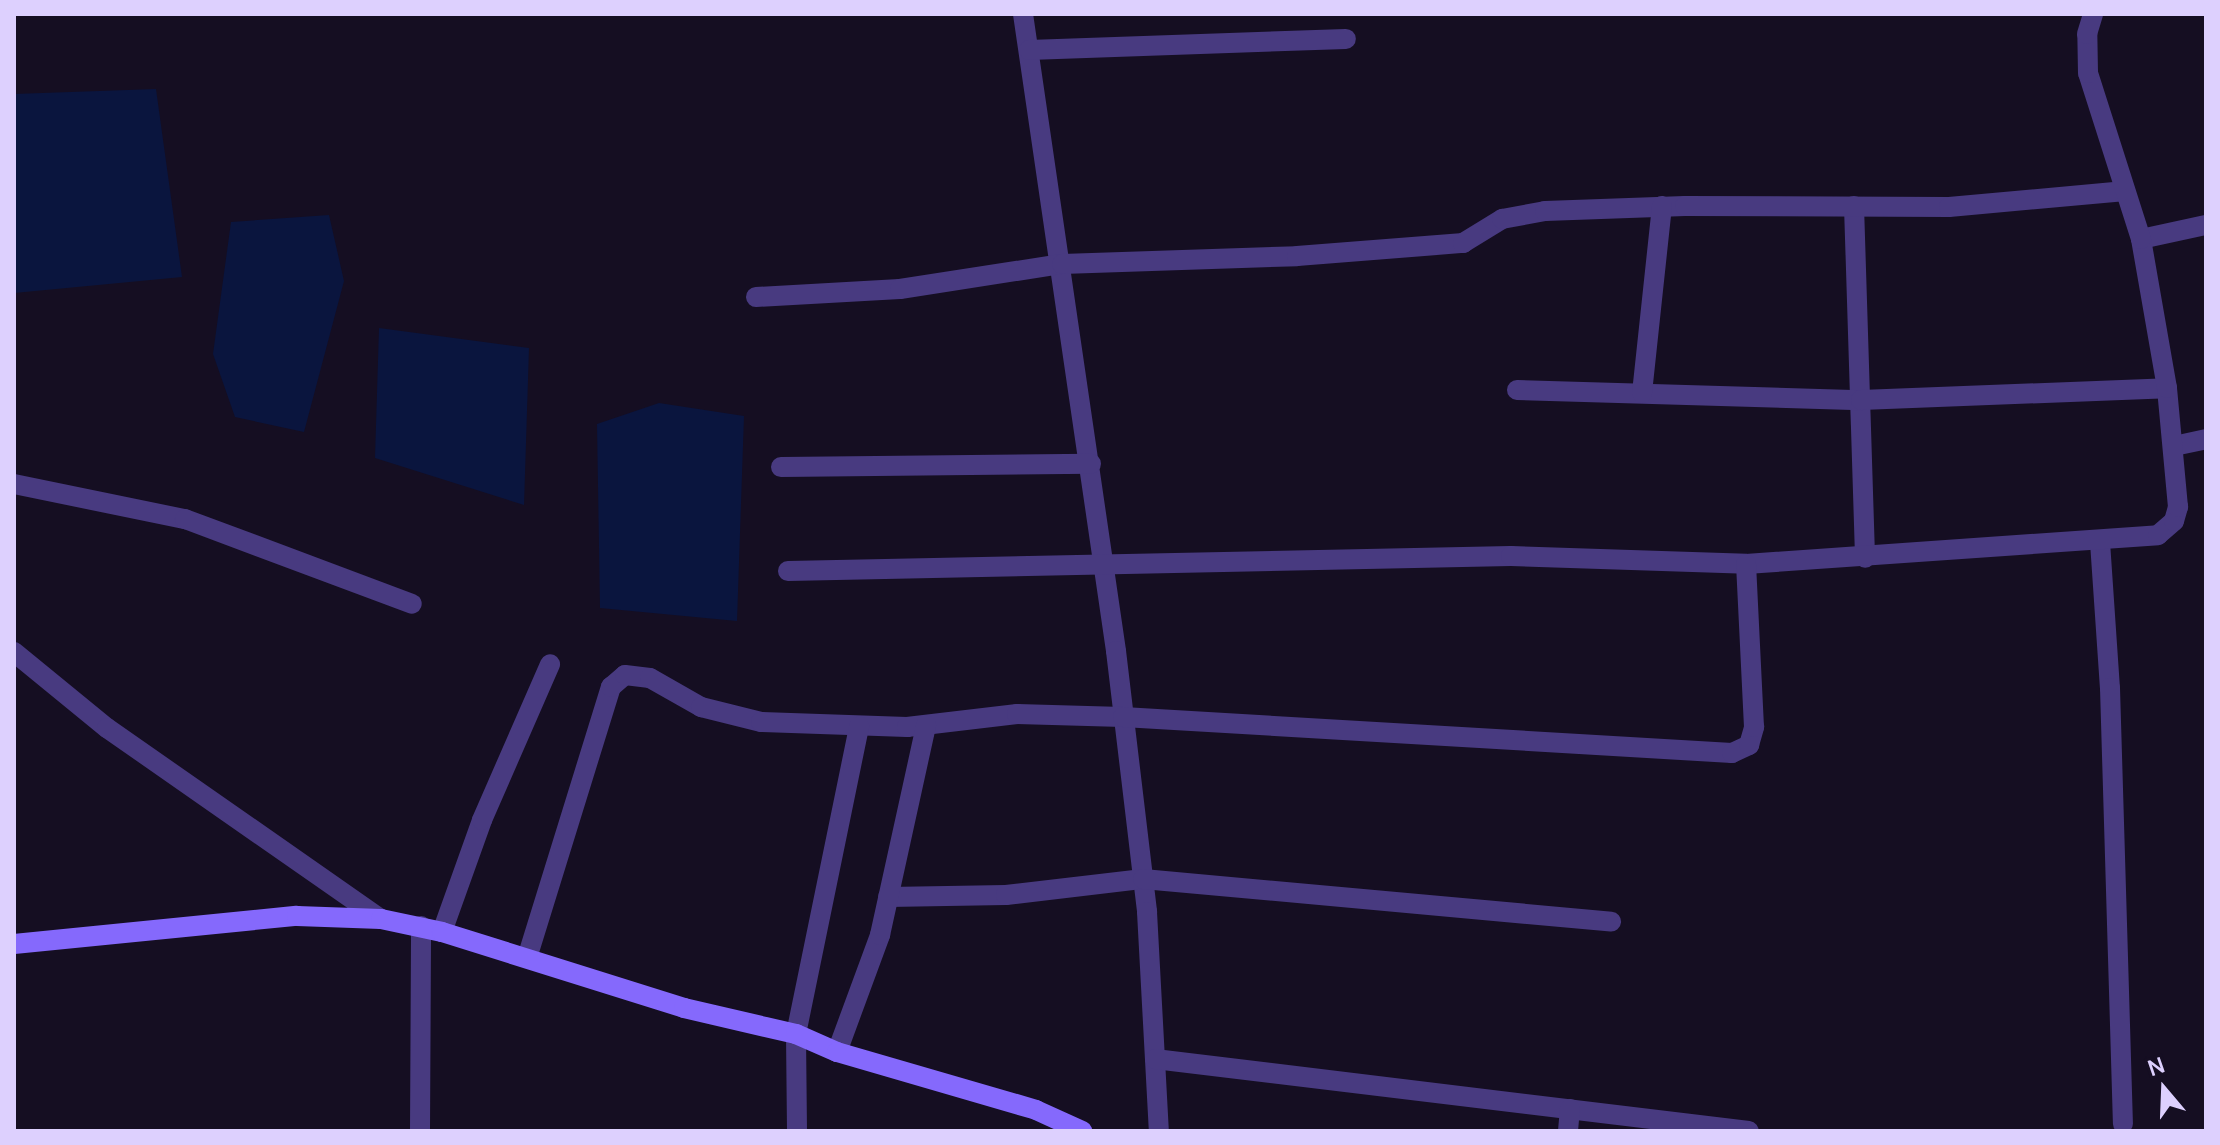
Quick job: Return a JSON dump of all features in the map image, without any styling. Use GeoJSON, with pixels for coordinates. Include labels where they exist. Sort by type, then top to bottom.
{"type":"FeatureCollection","features":[{"type":"Feature","properties":{"kind":"street"},"geometry":{"type":"LineString","coordinates":[[1023,14],[1091,464],[1143,879],[1159,1131]]}},
{"type":"Feature","properties":{"kind":"street"},"geometry":{"type":"LineString","coordinates":[[788,571],[1511,556],[1746,564],[2141,540],[2174,521],[2174,446],[2141,239],[2088,73],[2087,34],[2093,14]]}},
{"type":"Feature","properties":{"kind":"street"},"geometry":{"type":"LineString","coordinates":[[1029,50],[1346,39]]}},
{"type":"Feature","properties":{"kind":"street"},"geometry":{"type":"LineString","coordinates":[[756,297],[900,289],[1062,264],[1297,256],[1463,243],[1518,214],[1662,206],[2018,204],[2125,191]]}},
{"type":"Feature","properties":{"kind":"street"},"geometry":{"type":"LineString","coordinates":[[1642,393],[1662,206]]}},
{"type":"Feature","properties":{"kind":"street"},"geometry":{"type":"LineString","coordinates":[[1854,206],[1865,558]]}},
{"type":"Feature","properties":{"kind":"street"},"geometry":{"type":"LineString","coordinates":[[2141,239],[2206,225]]}},
{"type":"Feature","properties":{"kind":"street"},"geometry":{"type":"LineString","coordinates":[[1517,390],[1861,400],[2167,388]]}},
{"type":"Feature","properties":{"kind":"street"},"geometry":{"type":"LineString","coordinates":[[2174,446],[2206,439]]}},
{"type":"Feature","properties":{"kind":"street"},"geometry":{"type":"LineString","coordinates":[[781,467],[1091,464]]}},
{"type":"Feature","properties":{"kind":"street"},"geometry":{"type":"LineString","coordinates":[[14,484],[185,519],[412,604]]}},
{"type":"Feature","properties":{"kind":"street"},"geometry":{"type":"LineString","coordinates":[[2100,542],[2110,688],[2123,1124]]}},
{"type":"Feature","properties":{"kind":"street"},"geometry":{"type":"LineString","coordinates":[[527,958],[617,679],[636,674],[650,678],[701,707],[729,716],[859,726],[926,725],[1017,714],[1123,717],[1732,753],[1749,745],[1754,727],[1746,564]]}},
{"type":"Feature","properties":{"kind":"street"},"geometry":{"type":"LineString","coordinates":[[14,652],[107,728],[381,919]]}},
{"type":"Feature","properties":{"kind":"street"},"geometry":{"type":"LineString","coordinates":[[442,932],[482,820],[550,664]]}},
{"type":"Feature","properties":{"kind":"street"},"geometry":{"type":"LineString","coordinates":[[837,1052],[876,948],[926,725]]}},
{"type":"Feature","properties":{"kind":"street"},"geometry":{"type":"LineString","coordinates":[[797,1131],[796,1034],[859,726]]}},
{"type":"Feature","properties":{"kind":"street"},"geometry":{"type":"LineString","coordinates":[[888,897],[1006,895],[1143,879],[1611,922]]}},
{"type":"Feature","properties":{"kind":"street"},"geometry":{"type":"LineString","coordinates":[[14,944],[297,916],[381,919],[421,926],[684,1008],[796,1034],[837,1052],[1036,1110],[1082,1131]]}},
{"type":"Feature","properties":{"kind":"street"},"geometry":{"type":"LineString","coordinates":[[420,1131],[421,926]]}},
{"type":"Feature","properties":{"kind":"street"},"geometry":{"type":"LineString","coordinates":[[1155,1059],[1749,1131]]}},
{"type":"Feature","properties":{"kind":"street"},"geometry":{"type":"LineString","coordinates":[[1568,1131],[1570,1109]]}},
{"type":"Feature","properties":{"kind":"water"},"geometry":{"type":"Polygon","coordinates":[[[156,89],[182,277],[14,293],[14,94],[156,89]]]}},
{"type":"Feature","properties":{"kind":"water"},"geometry":{"type":"Polygon","coordinates":[[[329,215],[344,281],[304,432],[235,417],[213,354],[231,222],[329,215]]]}},
{"type":"Feature","properties":{"kind":"water"},"geometry":{"type":"Polygon","coordinates":[[[379,328],[529,348],[524,505],[375,458],[379,328]]]}},
{"type":"Feature","properties":{"kind":"water"},"geometry":{"type":"Polygon","coordinates":[[[659,403],[744,416],[737,621],[600,608],[597,424],[659,403]]]}}]}
